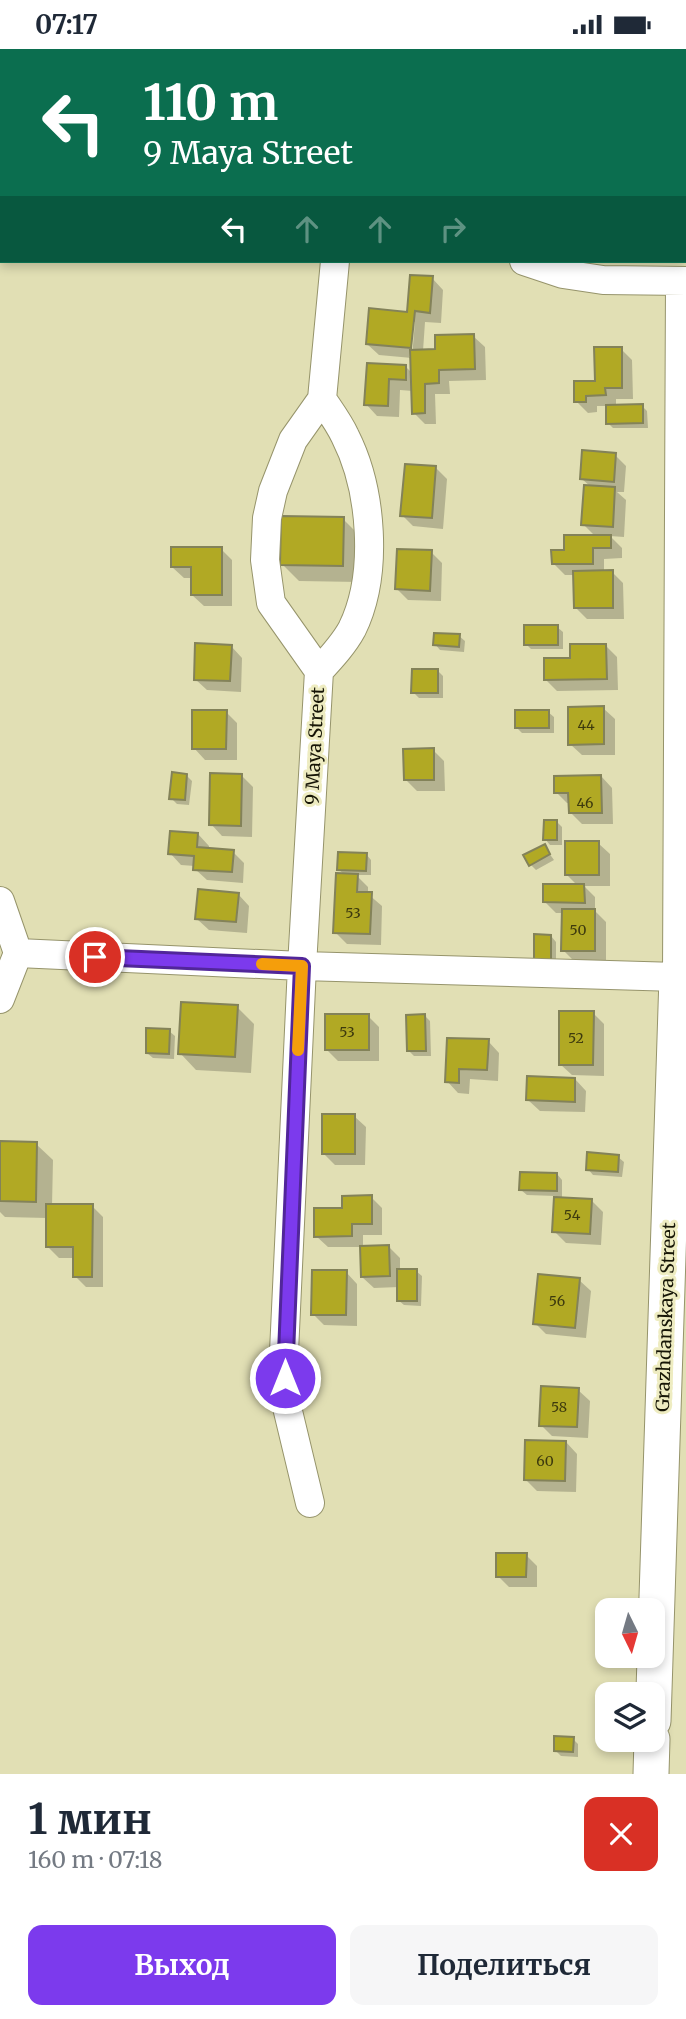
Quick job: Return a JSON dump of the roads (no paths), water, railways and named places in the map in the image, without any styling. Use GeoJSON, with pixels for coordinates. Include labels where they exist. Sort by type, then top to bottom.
{"type":"FeatureCollection","features":[{"type":"Feature","properties":{"kind":"street"},"geometry":{"type":"LineString","coordinates":[[319,671],[351,630],[363,592],[370,545],[368,516],[354,458],[345,435],[322,400],[335,263]]}},
{"type":"Feature","properties":{"kind":"street"},"geometry":{"type":"LineString","coordinates":[[530,263],[563,274],[603,280],[683,282]]}},
{"type":"Feature","properties":{"kind":"street","name":"Grazhdanskaya Street"},"geometry":{"type":"LineString","coordinates":[[654,1682],[681,978],[683,282]]}},
{"type":"Feature","properties":{"kind":"street","name":"9 Maya Street"},"geometry":{"type":"LineString","coordinates":[[310,1503],[286,1403],[284,1352],[319,671],[271,603],[265,560],[267,517],[273,491],[293,440],[322,400]]}},
{"type":"Feature","properties":{"kind":"street"},"geometry":{"type":"LineString","coordinates":[[0,901],[18,953],[0,999]]}},
{"type":"Feature","properties":{"kind":"street"},"geometry":{"type":"LineString","coordinates":[[18,953],[302,966],[681,978]]}},
{"type":"Feature","properties":{"kind":"street"},"geometry":{"type":"LineString","coordinates":[[650,1774],[651,1752]]}}]}
